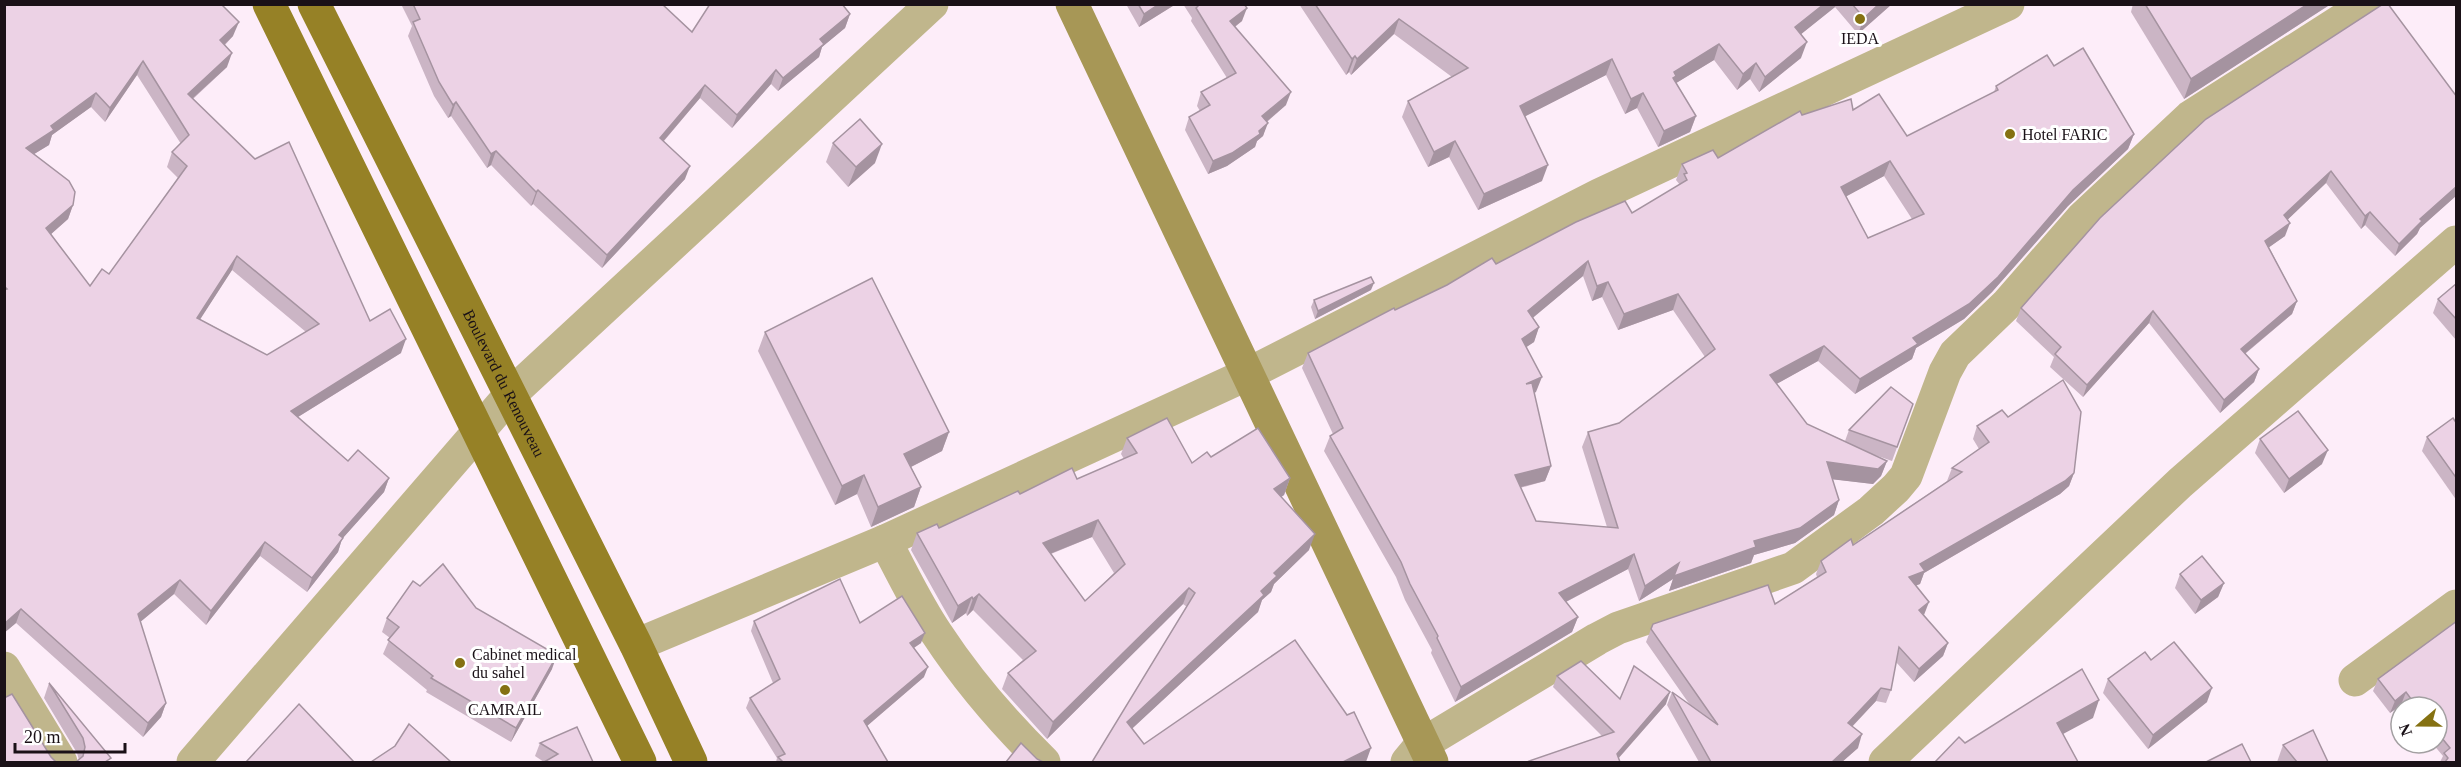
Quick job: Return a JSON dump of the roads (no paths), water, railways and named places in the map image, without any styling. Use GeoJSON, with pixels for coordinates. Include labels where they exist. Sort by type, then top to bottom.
{"type":"FeatureCollection","features":[{"type":"Feature","properties":{"kind":"main road"},"geometry":{"type":"LineString","coordinates":[[269,4],[640,762]]}},
{"type":"Feature","properties":{"kind":"main road","name":"Boulevard du Renouveau"},"geometry":{"type":"LineString","coordinates":[[314,4],[636,645],[692,762]]}},
{"type":"Feature","properties":{"kind":"main road"},"geometry":{"type":"LineString","coordinates":[[1072,4],[1248,374],[1420,757]]}},
{"type":"Feature","properties":{"kind":"street"},"geometry":{"type":"LineString","coordinates":[[193,762],[510,395],[932,4]]}},
{"type":"Feature","properties":{"kind":"street"},"geometry":{"type":"LineString","coordinates":[[636,645],[885,541],[1248,374],[1599,195],[2008,4]]}},
{"type":"Feature","properties":{"kind":"street"},"geometry":{"type":"LineString","coordinates":[[1420,757],[1618,628],[1793,568],[1806,561],[1871,512],[1906,476],[1955,354],[2006,304],[2082,218],[2190,117],[2367,4]]}},
{"type":"Feature","properties":{"kind":"street"},"geometry":{"type":"LineString","coordinates":[[1886,762],[2180,483],[2457,242]]}},
{"type":"Feature","properties":{"kind":"street"},"geometry":{"type":"LineString","coordinates":[[885,541],[936,632],[975,687],[1011,730],[1044,762]]}},
{"type":"Feature","properties":{"kind":"street"},"geometry":{"type":"LineString","coordinates":[[2355,680],[2457,606]]}},
{"type":"Feature","properties":{"kind":"street"},"geometry":{"type":"LineString","coordinates":[[4,668],[61,762]]}},
{"type":"Feature","properties":{"kind":"place","name":"IEDA"},"geometry":{"type":"Point","coordinates":[1860,19]}},
{"type":"Feature","properties":{"kind":"place","name":"Hotel FARIC"},"geometry":{"type":"Point","coordinates":[2010,134]}},
{"type":"Feature","properties":{"kind":"place","name":"Cabinet medical du sahel"},"geometry":{"type":"Point","coordinates":[460,663]}},
{"type":"Feature","properties":{"kind":"place","name":"CAMRAIL"},"geometry":{"type":"Point","coordinates":[505,690]}}]}
